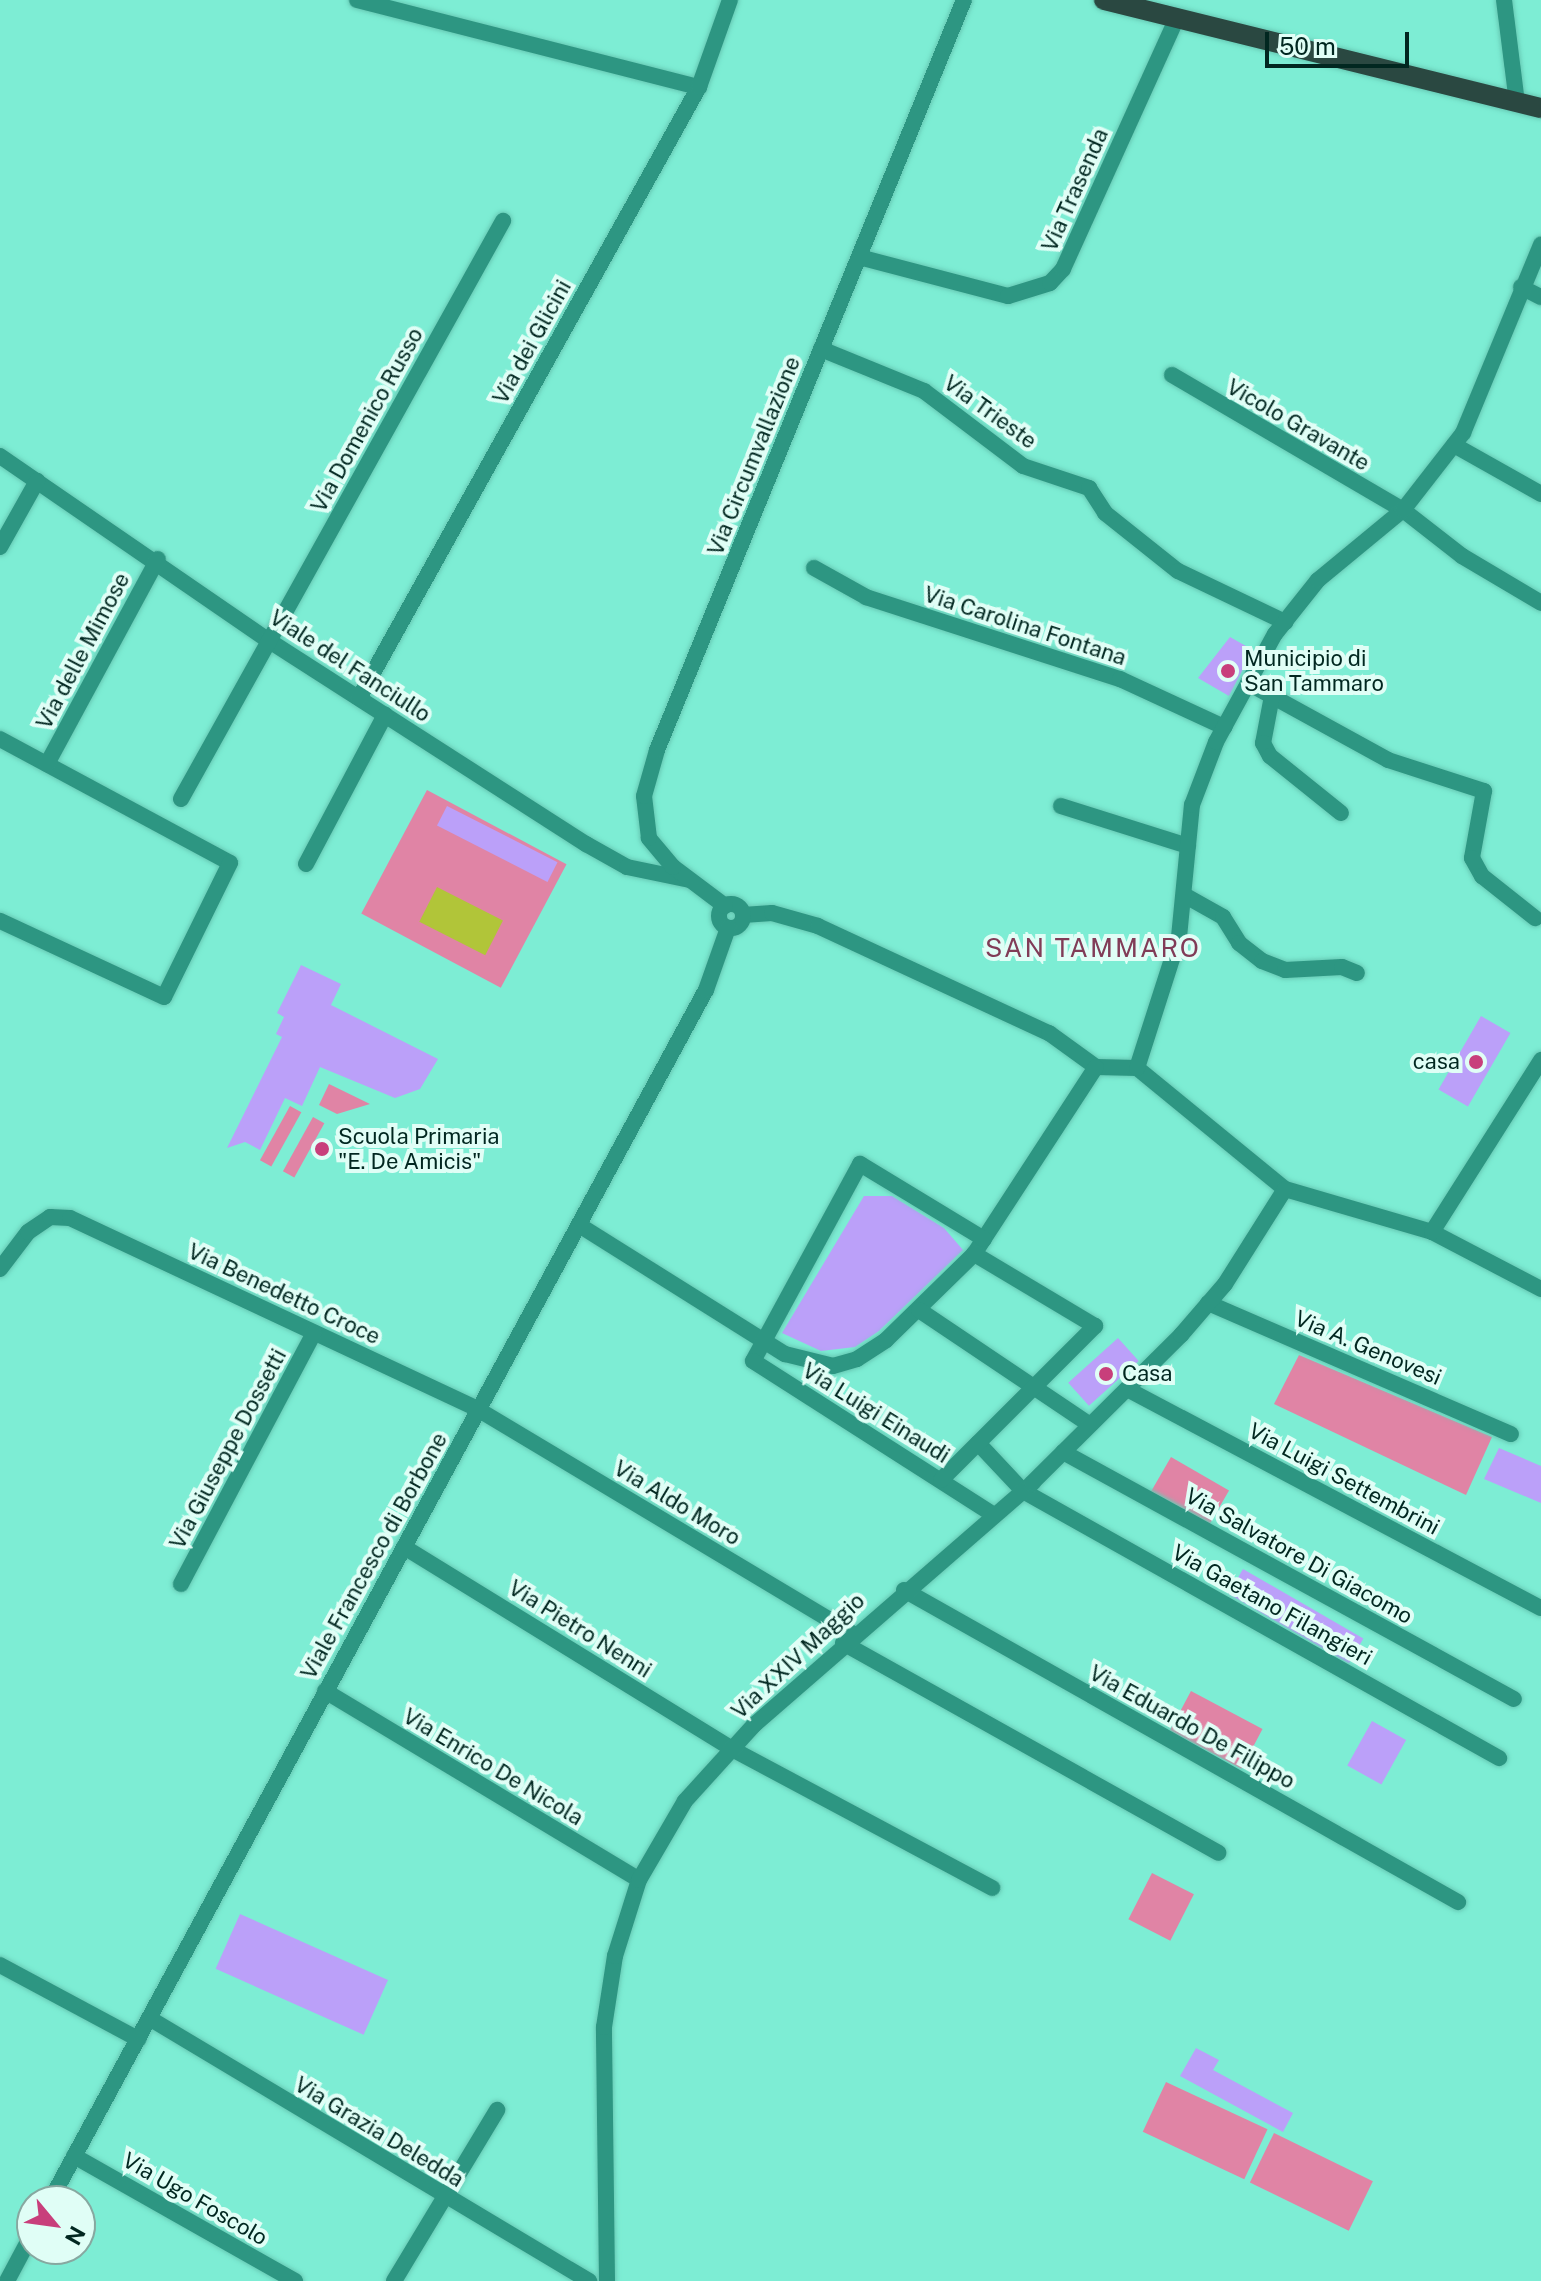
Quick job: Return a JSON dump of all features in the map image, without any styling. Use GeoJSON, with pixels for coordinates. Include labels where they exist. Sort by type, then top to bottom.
{"type":"FeatureCollection","features":[{"type":"Feature","properties":{"kind":"main road"},"geometry":{"type":"LineString","coordinates":[[1104,0],[1541,108]]}},
{"type":"Feature","properties":{"kind":"street"},"geometry":{"type":"LineString","coordinates":[[357,0],[699,87]]}},
{"type":"Feature","properties":{"kind":"street","name":"Via dei Glicini"},"geometry":{"type":"LineString","coordinates":[[359,698],[699,87],[730,0]]}},
{"type":"Feature","properties":{"kind":"street","name":"Via Circumvallazione"},"geometry":{"type":"LineString","coordinates":[[725,906],[691,880],[649,838],[644,796],[821,349],[964,0]]}},
{"type":"Feature","properties":{"kind":"street"},"geometry":{"type":"LineString","coordinates":[[1504,0],[1517,103]]}},
{"type":"Feature","properties":{"kind":"street","name":"Via Trasenda"},"geometry":{"type":"LineString","coordinates":[[859,257],[1008,296],[1050,283],[1063,269],[1177,18]]}},
{"type":"Feature","properties":{"kind":"street","name":"Via Domenico Russo"},"geometry":{"type":"LineString","coordinates":[[181,799],[503,221]]}},
{"type":"Feature","properties":{"kind":"street"},"geometry":{"type":"LineString","coordinates":[[1137,1068],[1179,937],[1192,805],[1224,727],[1285,622],[1318,580],[1403,510],[1454,445],[1541,245]]}},
{"type":"Feature","properties":{"kind":"street"},"geometry":{"type":"LineString","coordinates":[[1521,287],[1541,297]]}},
{"type":"Feature","properties":{"kind":"street","name":"Via Trieste"},"geometry":{"type":"LineString","coordinates":[[821,349],[924,391],[1023,466],[1089,488],[1105,513],[1178,571],[1285,622]]}},
{"type":"Feature","properties":{"kind":"street","name":"Vicolo Gravante"},"geometry":{"type":"LineString","coordinates":[[1172,375],[1403,510],[1462,556],[1541,603]]}},
{"type":"Feature","properties":{"kind":"street"},"geometry":{"type":"LineString","coordinates":[[1454,445],[1541,494]]}},
{"type":"Feature","properties":{"kind":"street","name":"Viale del Fanciullo"},"geometry":{"type":"LineString","coordinates":[[0,456],[158,559],[268,640],[627,867],[691,880]]}},
{"type":"Feature","properties":{"kind":"street"},"geometry":{"type":"LineString","coordinates":[[0,547],[37,481]]}},
{"type":"Feature","properties":{"kind":"street","name":"Via delle Mimose"},"geometry":{"type":"LineString","coordinates":[[47,764],[158,559]]}},
{"type":"Feature","properties":{"kind":"street","name":"Via Carolina Fontana"},"geometry":{"type":"LineString","coordinates":[[814,568],[866,597],[1120,679],[1224,727]]}},
{"type":"Feature","properties":{"kind":"street"},"geometry":{"type":"LineString","coordinates":[[1248,683],[1388,760],[1484,791],[1472,858],[1482,876],[1535,918]]}},
{"type":"Feature","properties":{"kind":"street"},"geometry":{"type":"LineString","coordinates":[[1272,696],[1263,743],[1270,756],[1341,813]]}},
{"type":"Feature","properties":{"kind":"street"},"geometry":{"type":"LineString","coordinates":[[306,864],[385,715]]}},
{"type":"Feature","properties":{"kind":"street"},"geometry":{"type":"LineString","coordinates":[[0,739],[230,863],[164,997],[0,921]]}},
{"type":"Feature","properties":{"kind":"street"},"geometry":{"type":"LineString","coordinates":[[1061,806],[1188,846]]}},
{"type":"Feature","properties":{"kind":"street"},"geometry":{"type":"LineString","coordinates":[[1184,895],[1223,917],[1239,943],[1262,961],[1285,970],[1342,967],[1357,973]]}},
{"type":"Feature","properties":{"kind":"street"},"geometry":{"type":"LineString","coordinates":[[725,906],[737,906],[743,915],[739,926],[728,928],[719,920],[725,906]]}},
{"type":"Feature","properties":{"kind":"street"},"geometry":{"type":"LineString","coordinates":[[743,915],[772,913],[818,926],[1049,1033],[1096,1067],[1137,1068],[1285,1189],[1432,1232],[1541,1289]]}},
{"type":"Feature","properties":{"kind":"street","name":"Viale Francesco di Borbone"},"geometry":{"type":"LineString","coordinates":[[59,2185],[706,990],[728,928]]}},
{"type":"Feature","properties":{"kind":"street"},"geometry":{"type":"LineString","coordinates":[[1432,1232],[1541,1060]]}},
{"type":"Feature","properties":{"kind":"street"},"geometry":{"type":"LineString","coordinates":[[579,1225],[765,1341],[808,1362],[833,1366],[882,1343],[974,1254],[1096,1067]]}},
{"type":"Feature","properties":{"kind":"street"},"geometry":{"type":"LineString","coordinates":[[765,1341],[860,1164],[984,1239]]}},
{"type":"Feature","properties":{"kind":"street","name":"Via XXIV Maggio"},"geometry":{"type":"LineString","coordinates":[[607,2281],[604,2027],[615,1956],[639,1880],[685,1801],[732,1749],[848,1638],[1023,1491],[1127,1389],[1208,1303],[1285,1189]]}},
{"type":"Feature","properties":{"kind":"street","name":"Via Benedetto Croce"},"geometry":{"type":"LineString","coordinates":[[0,1269],[28,1232],[50,1217],[70,1218],[479,1410]]}},
{"type":"Feature","properties":{"kind":"street"},"geometry":{"type":"LineString","coordinates":[[941,1480],[1095,1326],[974,1254]]}},
{"type":"Feature","properties":{"kind":"street","name":"Via A. Genovesi"},"geometry":{"type":"LineString","coordinates":[[1208,1303],[1511,1434]]}},
{"type":"Feature","properties":{"kind":"street"},"geometry":{"type":"LineString","coordinates":[[919,1310],[1090,1425]]}},
{"type":"Feature","properties":{"kind":"street","name":"Via Giuseppe Dossetti"},"geometry":{"type":"LineString","coordinates":[[181,1584],[314,1333]]}},
{"type":"Feature","properties":{"kind":"street","name":"Via Luigi Einaudi"},"geometry":{"type":"LineString","coordinates":[[765,1341],[753,1361],[994,1515]]}},
{"type":"Feature","properties":{"kind":"street","name":"Via Luigi Settembrini"},"geometry":{"type":"LineString","coordinates":[[1127,1389],[1541,1608]]}},
{"type":"Feature","properties":{"kind":"street","name":"Via Aldo Moro"},"geometry":{"type":"LineString","coordinates":[[479,1410],[848,1638],[1218,1853]]}},
{"type":"Feature","properties":{"kind":"street","name":"Via Gaetano Filangieri"},"geometry":{"type":"LineString","coordinates":[[978,1443],[1023,1491],[1499,1758]]}},
{"type":"Feature","properties":{"kind":"street","name":"Via Salvatore Di Giacomo"},"geometry":{"type":"LineString","coordinates":[[1063,1452],[1514,1699]]}},
{"type":"Feature","properties":{"kind":"street","name":"Via Pietro Nenni"},"geometry":{"type":"LineString","coordinates":[[404,1547],[732,1749],[992,1888]]}},
{"type":"Feature","properties":{"kind":"street","name":"Via Eduardo De Filippo"},"geometry":{"type":"LineString","coordinates":[[904,1590],[1458,1902]]}},
{"type":"Feature","properties":{"kind":"street","name":"Via Enrico De Nicola"},"geometry":{"type":"LineString","coordinates":[[325,1691],[639,1880]]}},
{"type":"Feature","properties":{"kind":"street"},"geometry":{"type":"LineString","coordinates":[[0,1965],[138,2039]]}},
{"type":"Feature","properties":{"kind":"street","name":"Via Grazia Deledda"},"geometry":{"type":"LineString","coordinates":[[149,2018],[443,2197],[589,2281]]}},
{"type":"Feature","properties":{"kind":"street"},"geometry":{"type":"LineString","coordinates":[[394,2281],[497,2110]]}},
{"type":"Feature","properties":{"kind":"street","name":"Via Ugo Foscolo"},"geometry":{"type":"LineString","coordinates":[[74,2156],[295,2281]]}},
{"type":"Feature","properties":{"kind":"shaded area"},"geometry":{"type":"Polygon","coordinates":[[[427,790],[567,864],[501,988],[361,914],[427,790]]]}},
{"type":"Feature","properties":{"kind":"shaded area"},"geometry":{"type":"Polygon","coordinates":[[[437,887],[503,921],[485,955],[419,922],[437,887]]]}},
{"type":"Feature","properties":{"kind":"shaded area"},"geometry":{"type":"Polygon","coordinates":[[[329,1084],[370,1104],[337,1114],[319,1105],[329,1084]]]}},
{"type":"Feature","properties":{"kind":"shaded area"},"geometry":{"type":"Polygon","coordinates":[[[290,1106],[301,1112],[271,1167],[260,1160],[290,1106]]]}},
{"type":"Feature","properties":{"kind":"shaded area"},"geometry":{"type":"Polygon","coordinates":[[[313,1117],[324,1123],[294,1178],[283,1171],[313,1117]]]}},
{"type":"Feature","properties":{"kind":"shaded area"},"geometry":{"type":"Polygon","coordinates":[[[1299,1355],[1492,1437],[1466,1495],[1274,1404],[1299,1355]]]}},
{"type":"Feature","properties":{"kind":"shaded area"},"geometry":{"type":"Polygon","coordinates":[[[1171,1457],[1229,1490],[1208,1527],[1150,1493],[1171,1457]]]}},
{"type":"Feature","properties":{"kind":"shaded area"},"geometry":{"type":"Polygon","coordinates":[[[1191,1691],[1263,1729],[1241,1769],[1170,1731],[1191,1691]]]}},
{"type":"Feature","properties":{"kind":"shaded area"},"geometry":{"type":"Polygon","coordinates":[[[1152,1873],[1194,1894],[1170,1941],[1128,1919],[1152,1873]]]}},
{"type":"Feature","properties":{"kind":"shaded area"},"geometry":{"type":"Polygon","coordinates":[[[1166,2082],[1268,2129],[1244,2179],[1143,2132],[1166,2082]]]}},
{"type":"Feature","properties":{"kind":"shaded area"},"geometry":{"type":"Polygon","coordinates":[[[1274,2133],[1373,2181],[1349,2231],[1250,2182],[1274,2133]]]}},
{"type":"Feature","properties":{"kind":"building","name":"Municipio di San Tammaro"},"geometry":{"type":"Polygon","coordinates":[[[1230,637],[1253,650],[1229,696],[1198,678],[1230,637]]]}},
{"type":"Feature","properties":{"kind":"building"},"geometry":{"type":"Polygon","coordinates":[[[447,806],[557,862],[547,882],[437,826],[447,806]]]}},
{"type":"Feature","properties":{"kind":"building"},"geometry":{"type":"Polygon","coordinates":[[[301,965],[341,984],[331,1005],[438,1059],[420,1089],[395,1098],[320,1067],[302,1106],[285,1098],[260,1150],[245,1142],[227,1148],[282,1037],[276,1034],[284,1017],[277,1013],[301,965]]]}},
{"type":"Feature","properties":{"kind":"building","name":"casa"},"geometry":{"type":"Polygon","coordinates":[[[1481,1016],[1510,1033],[1468,1107],[1438,1090],[1481,1016]]]}},
{"type":"Feature","properties":{"kind":"building"},"geometry":{"type":"Polygon","coordinates":[[[864,1196],[892,1196],[944,1228],[963,1250],[879,1331],[855,1347],[821,1351],[782,1333],[864,1196]]]}},
{"type":"Feature","properties":{"kind":"building","name":"Casa"},"geometry":{"type":"Polygon","coordinates":[[[1118,1338],[1139,1361],[1089,1406],[1068,1383],[1118,1338]]]}},
{"type":"Feature","properties":{"kind":"building"},"geometry":{"type":"Polygon","coordinates":[[[1499,1448],[1541,1466],[1541,1503],[1484,1479],[1499,1448]]]}},
{"type":"Feature","properties":{"kind":"building"},"geometry":{"type":"Polygon","coordinates":[[[1243,1569],[1363,1638],[1349,1664],[1228,1594],[1243,1569]]]}},
{"type":"Feature","properties":{"kind":"building"},"geometry":{"type":"Polygon","coordinates":[[[1372,1721],[1406,1740],[1381,1785],[1347,1766],[1372,1721]]]}},
{"type":"Feature","properties":{"kind":"building"},"geometry":{"type":"Polygon","coordinates":[[[240,1914],[388,1980],[364,2035],[216,1969],[240,1914]]]}},
{"type":"Feature","properties":{"kind":"building"},"geometry":{"type":"Polygon","coordinates":[[[1196,2048],[1219,2060],[1213,2070],[1293,2113],[1283,2132],[1180,2076],[1196,2048]]]}},
{"type":"Feature","properties":{"kind":"place","name":"Municipio di San Tammaro"},"geometry":{"type":"Point","coordinates":[1228,671]}},
{"type":"Feature","properties":{"kind":"place","name":"casa"},"geometry":{"type":"Point","coordinates":[1476,1062]}},
{"type":"Feature","properties":{"kind":"place","name":"Scuola Primaria \"E. De Amicis\""},"geometry":{"type":"Point","coordinates":[322,1149]}},
{"type":"Feature","properties":{"kind":"place","name":"Casa"},"geometry":{"type":"Point","coordinates":[1106,1374]}},
{"type":"Feature","properties":{"kind":"district","name":"SAN TAMMARO"},"geometry":{"type":"Point","coordinates":[1093,948]}}]}
